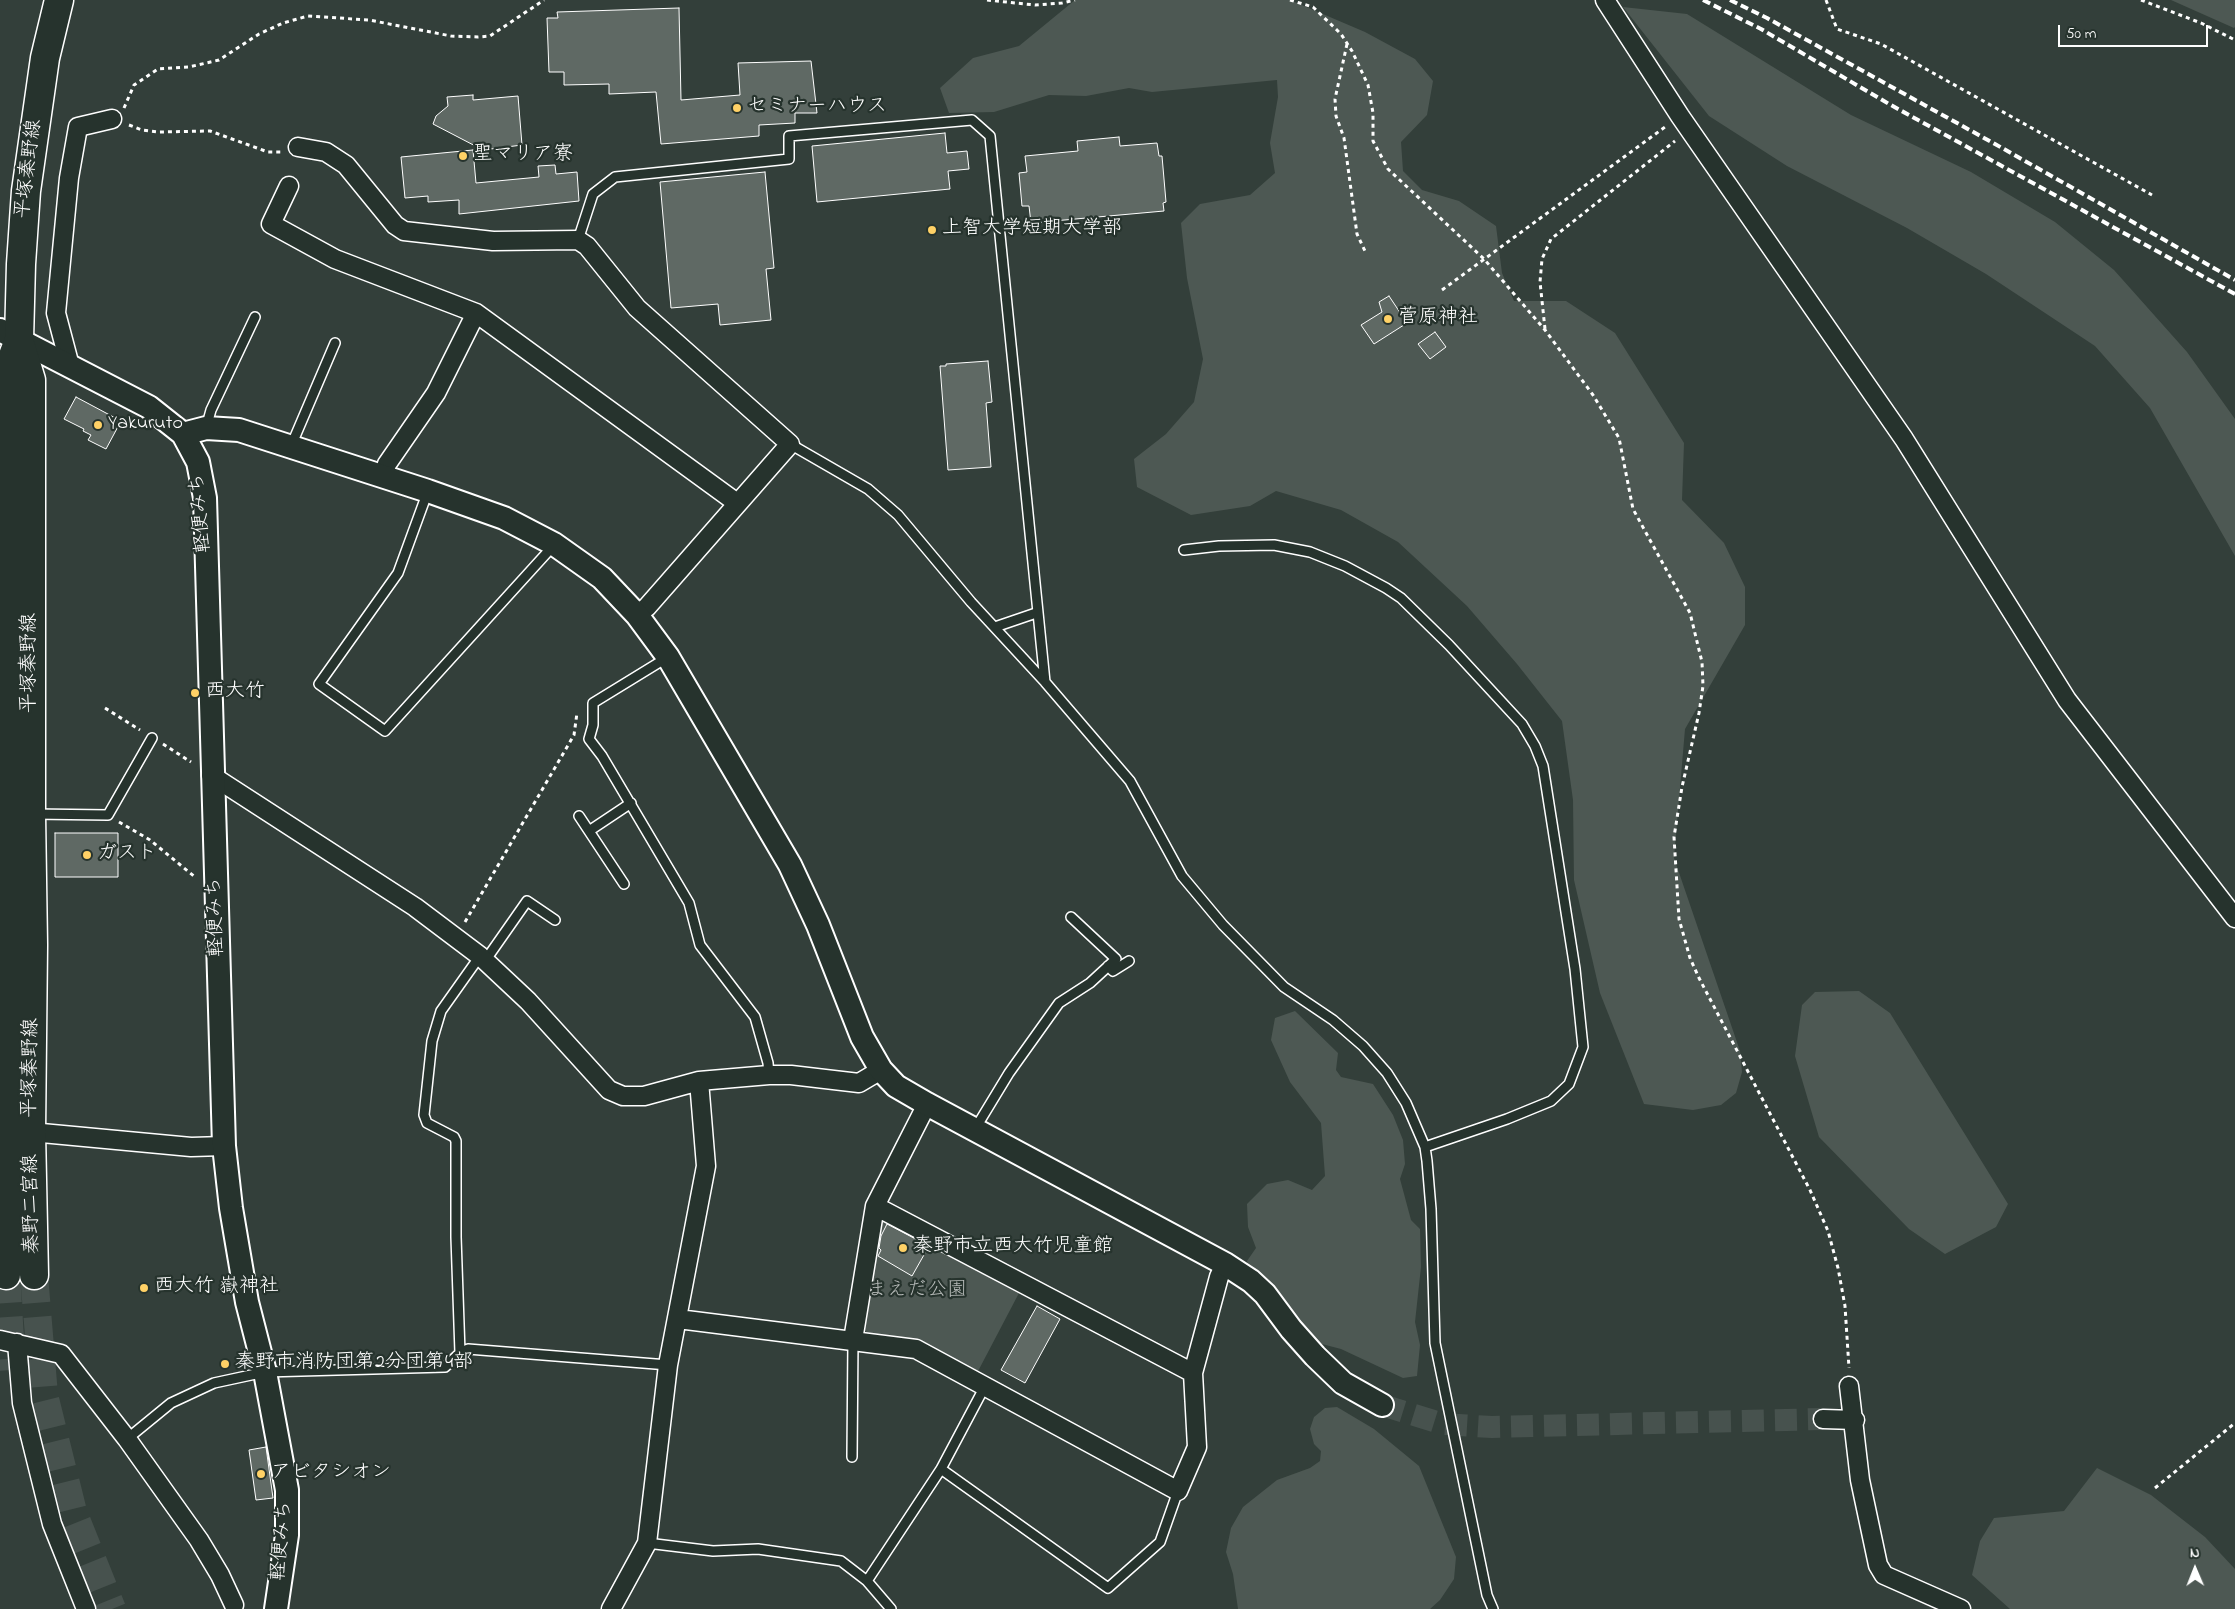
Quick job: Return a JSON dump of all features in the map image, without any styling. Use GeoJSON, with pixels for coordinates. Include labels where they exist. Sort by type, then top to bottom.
{"type":"FeatureCollection","features":[{"type":"Feature","properties":{"kind":"main road","name":"平塚秦野線"},"geometry":{"type":"LineString","coordinates":[[13,1129],[3,944],[9,335],[20,264],[26,191],[45,58],[59,0]]}},
{"type":"Feature","properties":{"kind":"main road","name":"平塚秦野線"},"geometry":{"type":"LineString","coordinates":[[9,335],[31,380],[31,814],[33,945],[13,1129]]}},
{"type":"Feature","properties":{"kind":"main road","name":"秦野二宮線"},"geometry":{"type":"LineString","coordinates":[[6,1275],[13,1129]]}},
{"type":"Feature","properties":{"kind":"main road","name":"秦野二宮線"},"geometry":{"type":"LineString","coordinates":[[13,1129],[34,1275]]}},
{"type":"Feature","properties":{"kind":"street"},"geometry":{"type":"LineString","coordinates":[[1605,0],[1685,123],[1904,439],[2067,700],[2235,918]]}},
{"type":"Feature","properties":{"kind":"street"},"geometry":{"type":"LineString","coordinates":[[70,366],[56,313],[69,178],[78,127],[112,119]]}},
{"type":"Feature","properties":{"kind":"street"},"geometry":{"type":"LineString","coordinates":[[298,147],[326,152],[346,165],[386,215],[404,231],[493,241],[578,240],[587,246],[637,308],[790,444],[647,608],[638,615]]}},
{"type":"Feature","properties":{"kind":"street"},"geometry":{"type":"LineString","coordinates":[[289,186],[271,224],[335,259],[476,313],[737,503]]}},
{"type":"Feature","properties":{"kind":"street"},"geometry":{"type":"LineString","coordinates":[[383,476],[387,464],[436,393],[476,313]]}},
{"type":"Feature","properties":{"kind":"street","name":"軽便みち"},"geometry":{"type":"LineString","coordinates":[[9,335],[149,407],[184,434],[198,462],[205,498],[211,775],[224,1146],[231,1208],[247,1302],[265,1372],[287,1490],[287,1536],[276,1609]]}},
{"type":"Feature","properties":{"kind":"street"},"geometry":{"type":"LineString","coordinates":[[184,434],[206,428],[239,430],[428,491],[504,518],[554,544],[602,578],[638,615],[668,657],[790,865],[818,925],[862,1037],[881,1070],[896,1086],[1225,1264],[1252,1281],[1265,1294],[1291,1329],[1343,1383],[1382,1405]]}},
{"type":"Feature","properties":{"kind":"street"},"geometry":{"type":"LineString","coordinates":[[211,775],[415,907],[483,958],[528,1001],[608,1090],[623,1096],[644,1096],[699,1081],[769,1075],[791,1075],[859,1083],[881,1070]]}},
{"type":"Feature","properties":{"kind":"street"},"geometry":{"type":"LineString","coordinates":[[3,944],[33,945]]}},
{"type":"Feature","properties":{"kind":"street"},"geometry":{"type":"LineString","coordinates":[[611,1609],[647,1543],[668,1365],[706,1166],[699,1081]]}},
{"type":"Feature","properties":{"kind":"street"},"geometry":{"type":"LineString","coordinates":[[853,1340],[875,1206],[927,1104]]}},
{"type":"Feature","properties":{"kind":"street"},"geometry":{"type":"LineString","coordinates":[[13,1129],[191,1147],[224,1146]]}},
{"type":"Feature","properties":{"kind":"street"},"geometry":{"type":"LineString","coordinates":[[875,1206],[1192,1373]]}},
{"type":"Feature","properties":{"kind":"street"},"geometry":{"type":"LineString","coordinates":[[678,1319],[916,1349],[984,1388],[1178,1491],[1197,1447],[1192,1373],[1219,1277],[1225,1264]]}},
{"type":"Feature","properties":{"kind":"street"},"geometry":{"type":"LineString","coordinates":[[86,1609],[52,1524],[8,1341],[61,1354],[127,1439],[199,1540],[220,1575],[235,1608]]}},
{"type":"Feature","properties":{"kind":"street"},"geometry":{"type":"LineString","coordinates":[[1849,1386],[1855,1420],[1860,1480],[1878,1565],[1884,1575],[1961,1609]]}},
{"type":"Feature","properties":{"kind":"street"},"geometry":{"type":"LineString","coordinates":[[1823,1419],[1855,1420]]}},
{"type":"Feature","properties":{"kind":"lane"},"geometry":{"type":"LineString","coordinates":[[578,240],[593,194],[615,177],[790,159],[788,136],[972,120],[990,136],[1036,613],[1045,682]]}},
{"type":"Feature","properties":{"kind":"lane"},"geometry":{"type":"LineString","coordinates":[[206,428],[211,410],[255,317]]}},
{"type":"Feature","properties":{"kind":"lane"},"geometry":{"type":"LineString","coordinates":[[291,446],[335,343]]}},
{"type":"Feature","properties":{"kind":"lane"},"geometry":{"type":"LineString","coordinates":[[790,444],[868,489],[898,515],[971,602],[1045,682],[1130,781],[1182,876],[1223,925],[1284,987],[1333,1020],[1363,1046],[1387,1073],[1406,1104],[1425,1147],[1431,1210],[1434,1343],[1487,1595],[1493,1609]]}},
{"type":"Feature","properties":{"kind":"lane"},"geometry":{"type":"LineString","coordinates":[[428,491],[398,573],[319,684],[385,731],[554,544]]}},
{"type":"Feature","properties":{"kind":"lane"},"geometry":{"type":"LineString","coordinates":[[1184,550],[1219,546],[1274,545],[1310,552],[1345,566],[1386,588],[1412,608],[1455,652],[1522,724],[1536,746],[1543,766],[1575,969],[1583,1047],[1569,1084],[1551,1101],[1507,1119],[1425,1147]]}},
{"type":"Feature","properties":{"kind":"lane"},"geometry":{"type":"LineString","coordinates":[[995,627],[1036,613]]}},
{"type":"Feature","properties":{"kind":"lane"},"geometry":{"type":"LineString","coordinates":[[668,657],[593,703],[593,726],[589,740],[631,803],[690,903],[700,945],[755,1017],[769,1075]]}},
{"type":"Feature","properties":{"kind":"lane"},"geometry":{"type":"LineString","coordinates":[[31,814],[108,815],[152,738]]}},
{"type":"Feature","properties":{"kind":"lane"},"geometry":{"type":"LineString","coordinates":[[589,831],[631,803]]}},
{"type":"Feature","properties":{"kind":"lane"},"geometry":{"type":"LineString","coordinates":[[579,816],[624,884]]}},
{"type":"Feature","properties":{"kind":"lane"},"geometry":{"type":"LineString","coordinates":[[460,1353],[456,1237],[456,1141],[454,1137],[427,1123],[424,1115],[432,1041],[441,1011],[527,901],[554,920]]}},
{"type":"Feature","properties":{"kind":"lane"},"geometry":{"type":"LineString","coordinates":[[974,1129],[1009,1073],[1053,1010],[1059,1003],[1090,983],[1116,959],[1071,917]]}},
{"type":"Feature","properties":{"kind":"lane"},"geometry":{"type":"LineString","coordinates":[[1108,966],[1113,971],[1129,961]]}},
{"type":"Feature","properties":{"kind":"lane"},"geometry":{"type":"LineString","coordinates":[[852,1457],[853,1340]]}},
{"type":"Feature","properties":{"kind":"lane"},"geometry":{"type":"LineString","coordinates":[[127,1439],[171,1403],[214,1383],[265,1372],[445,1367],[460,1353],[468,1349],[668,1365]]}},
{"type":"Feature","properties":{"kind":"lane"},"geometry":{"type":"LineString","coordinates":[[867,1581],[940,1469],[984,1388]]}},
{"type":"Feature","properties":{"kind":"lane"},"geometry":{"type":"LineString","coordinates":[[940,1469],[1108,1588],[1160,1542],[1178,1491]]}},
{"type":"Feature","properties":{"kind":"lane"},"geometry":{"type":"LineString","coordinates":[[647,1543],[713,1551],[758,1549],[841,1561],[867,1581],[891,1609]]}},
{"type":"Feature","properties":{"kind":"path"},"geometry":{"type":"LineString","coordinates":[[298,147],[280,152],[268,152],[210,131],[142,130],[112,119],[126,107],[134,85],[158,69],[189,67],[219,60],[258,34],[308,16],[369,20],[451,36],[490,36],[544,0]]}},
{"type":"Feature","properties":{"kind":"path"},"geometry":{"type":"LineString","coordinates":[[987,0],[1035,5],[1062,4],[1075,0]]}},
{"type":"Feature","properties":{"kind":"path"},"geometry":{"type":"LineString","coordinates":[[1290,0],[1300,1],[1313,7],[1327,20],[1347,44],[1368,85],[1373,113],[1373,141],[1388,169],[1484,259],[1545,330],[1593,395],[1620,438],[1634,509],[1690,614],[1702,662],[1699,713],[1682,787],[1674,837],[1679,919],[1690,958],[1699,978],[1810,1190],[1828,1231],[1838,1268],[1844,1306],[1849,1386]]}},
{"type":"Feature","properties":{"kind":"path"},"geometry":{"type":"LineString","coordinates":[[1826,0],[1837,29],[1881,44],[2152,195]]}},
{"type":"Feature","properties":{"kind":"path"},"geometry":{"type":"LineString","coordinates":[[2141,0],[2201,23],[2235,40]]}},
{"type":"Feature","properties":{"kind":"path"},"geometry":{"type":"LineString","coordinates":[[1347,44],[1335,99],[1336,116],[1344,138],[1356,234],[1365,252]]}},
{"type":"Feature","properties":{"kind":"path"},"geometry":{"type":"LineString","coordinates":[[1442,290],[1484,259],[1685,123]]}},
{"type":"Feature","properties":{"kind":"path"},"geometry":{"type":"LineString","coordinates":[[1545,330],[1540,282],[1542,259],[1551,239],[1685,123]]}},
{"type":"Feature","properties":{"kind":"path"},"geometry":{"type":"LineString","coordinates":[[455,937],[574,735],[578,707],[593,703]]}},
{"type":"Feature","properties":{"kind":"path"},"geometry":{"type":"LineString","coordinates":[[105,708],[192,763]]}},
{"type":"Feature","properties":{"kind":"path"},"geometry":{"type":"LineString","coordinates":[[108,815],[150,840],[216,894]]}},
{"type":"Feature","properties":{"kind":"path"},"geometry":{"type":"LineString","coordinates":[[2155,1488],[2235,1423]]}},
{"type":"Feature","properties":{"kind":"green space"},"geometry":{"type":"Polygon","coordinates":[[[1075,0],[1290,0],[1365,32],[1415,59],[1433,81],[1427,115],[1401,142],[1403,171],[1422,190],[1459,201],[1496,226],[1502,273],[1514,301],[1566,301],[1615,333],[1684,443],[1682,500],[1724,543],[1745,587],[1745,625],[1685,729],[1674,858],[1740,1051],[1742,1072],[1736,1093],[1721,1105],[1693,1110],[1644,1104],[1600,993],[1574,880],[1573,800],[1562,721],[1517,664],[1467,606],[1398,542],[1341,510],[1276,491],[1250,506],[1191,515],[1137,487],[1134,459],[1166,434],[1194,402],[1203,359],[1187,278],[1181,223],[1200,204],[1250,195],[1275,173],[1270,143],[1278,97],[1277,80],[1152,92],[1129,88],[1086,96],[1049,95],[994,112],[949,113],[940,88],[973,58],[1019,46],[1075,0]]]}},
{"type":"Feature","properties":{"kind":"green space"},"geometry":{"type":"Polygon","coordinates":[[[2171,0],[2235,0],[2235,27],[2234,28],[2171,0]]]}},
{"type":"Feature","properties":{"kind":"green space"},"geometry":{"type":"Polygon","coordinates":[[[1623,7],[1687,14],[1851,115],[1971,172],[2055,222],[2114,270],[2187,352],[2235,419],[2235,556],[2150,408],[2095,346],[1986,274],[1907,228],[1787,166],[1709,116],[1623,7]]]}},
{"type":"Feature","properties":{"kind":"green space"},"geometry":{"type":"Polygon","coordinates":[[[1859,991],[1890,1013],[2008,1204],[1996,1227],[1945,1254],[1909,1229],[1819,1137],[1795,1056],[1802,1005],[1815,992],[1859,991]]]}},
{"type":"Feature","properties":{"kind":"green space"},"geometry":{"type":"Polygon","coordinates":[[[1295,1011],[1338,1053],[1336,1070],[1341,1077],[1373,1084],[1393,1115],[1403,1140],[1405,1164],[1400,1179],[1411,1220],[1420,1229],[1421,1267],[1415,1322],[1420,1345],[1417,1376],[1403,1378],[1341,1349],[1318,1343],[1251,1278],[1247,1261],[1256,1248],[1248,1227],[1247,1204],[1267,1184],[1288,1180],[1312,1190],[1325,1176],[1321,1123],[1290,1082],[1271,1040],[1275,1018],[1295,1011]]]}},
{"type":"Feature","properties":{"kind":"green space","name":"まえだ公園"},"geometry":{"type":"Polygon","coordinates":[[[887,1219],[1019,1293],[976,1375],[869,1335],[863,1328],[877,1223],[887,1219]]]}},
{"type":"Feature","properties":{"kind":"green space"},"geometry":{"type":"Polygon","coordinates":[[[1337,1407],[1374,1429],[1419,1466],[1456,1557],[1454,1579],[1440,1600],[1430,1609],[1238,1609],[1233,1574],[1226,1552],[1231,1528],[1243,1507],[1277,1480],[1310,1468],[1320,1461],[1321,1451],[1314,1444],[1310,1429],[1314,1417],[1325,1408],[1337,1407]]]}},
{"type":"Feature","properties":{"kind":"green space"},"geometry":{"type":"Polygon","coordinates":[[[2097,1468],[2151,1495],[2205,1537],[2235,1569],[2235,1609],[2010,1609],[1972,1575],[1980,1541],[1994,1518],[2064,1511],[2097,1468]]]}},
{"type":"Feature","properties":{"kind":"building"},"geometry":{"type":"Polygon","coordinates":[[[679,8],[681,100],[740,95],[738,63],[811,61],[817,113],[795,113],[795,123],[759,125],[759,136],[661,144],[656,92],[609,94],[609,84],[564,85],[564,72],[549,72],[547,18],[558,18],[557,12],[679,8]]]}},
{"type":"Feature","properties":{"kind":"building"},"geometry":{"type":"Polygon","coordinates":[[[473,95],[473,100],[518,96],[522,145],[483,150],[433,124],[436,116],[448,106],[447,97],[473,95]]]}},
{"type":"Feature","properties":{"kind":"building"},"geometry":{"type":"Polygon","coordinates":[[[945,133],[947,153],[967,151],[969,169],[948,171],[950,189],[817,202],[812,146],[945,133]]]}},
{"type":"Feature","properties":{"kind":"building"},"geometry":{"type":"Polygon","coordinates":[[[1119,137],[1120,146],[1157,143],[1159,156],[1162,156],[1166,202],[1163,203],[1164,211],[1031,223],[1029,206],[1022,206],[1019,173],[1027,172],[1025,156],[1078,151],[1077,141],[1119,137]]]}},
{"type":"Feature","properties":{"kind":"building","name":"聖マリア寮"},"geometry":{"type":"Polygon","coordinates":[[[473,150],[476,183],[539,177],[538,166],[555,165],[556,174],[577,172],[579,201],[459,214],[459,200],[428,202],[428,196],[405,198],[401,157],[473,150]]]}},
{"type":"Feature","properties":{"kind":"building"},"geometry":{"type":"Polygon","coordinates":[[[765,172],[774,268],[766,269],[771,320],[720,325],[718,304],[671,308],[660,182],[765,172]]]}},
{"type":"Feature","properties":{"kind":"building","name":"菅原神社"},"geometry":{"type":"Polygon","coordinates":[[[1389,296],[1407,323],[1374,344],[1361,325],[1382,312],[1379,302],[1389,296]]]}},
{"type":"Feature","properties":{"kind":"building"},"geometry":{"type":"Polygon","coordinates":[[[1435,332],[1446,347],[1430,359],[1418,344],[1435,332]]]}},
{"type":"Feature","properties":{"kind":"building"},"geometry":{"type":"Polygon","coordinates":[[[988,361],[992,402],[986,403],[991,467],[948,470],[940,366],[988,361]]]}},
{"type":"Feature","properties":{"kind":"building","name":"Yakuruto"},"geometry":{"type":"Polygon","coordinates":[[[76,397],[121,421],[106,449],[88,440],[91,435],[83,431],[84,429],[64,419],[76,397]]]}},
{"type":"Feature","properties":{"kind":"building","name":"ガスト"},"geometry":{"type":"Polygon","coordinates":[[[55,833],[118,833],[118,877],[55,877],[55,833]]]}},
{"type":"Feature","properties":{"kind":"building","name":"秦野市立西大竹児童館"},"geometry":{"type":"Polygon","coordinates":[[[887,1224],[929,1246],[912,1276],[878,1256],[881,1250],[879,1248],[881,1236],[887,1224]]]}},
{"type":"Feature","properties":{"kind":"building"},"geometry":{"type":"Polygon","coordinates":[[[1037,1306],[1060,1319],[1025,1383],[1001,1370],[1037,1306]]]}},
{"type":"Feature","properties":{"kind":"building","name":"アビタシオン"},"geometry":{"type":"Polygon","coordinates":[[[266,1447],[273,1498],[256,1500],[249,1450],[266,1447]]]}},
{"type":"Feature","properties":{"kind":"tunnel"},"geometry":{"type":"LineString","coordinates":[[6,1275],[12,1370]]}},
{"type":"Feature","properties":{"kind":"tunnel"},"geometry":{"type":"LineString","coordinates":[[34,1275],[44,1395],[73,1512],[112,1609]]}},
{"type":"Feature","properties":{"kind":"tunnel"},"geometry":{"type":"LineString","coordinates":[[1382,1405],[1443,1424],[1492,1427],[1823,1419]]}},
{"type":"Feature","properties":{"kind":"railway"},"geometry":{"type":"LineString","coordinates":[[1703,0],[1761,29],[1889,104],[2235,294]]}},
{"type":"Feature","properties":{"kind":"railway"},"geometry":{"type":"LineString","coordinates":[[1730,0],[1767,18],[1995,144],[2235,280]]}},
{"type":"Feature","properties":{"kind":"place","name":"セミナーハウス"},"geometry":{"type":"Point","coordinates":[737,108]}},
{"type":"Feature","properties":{"kind":"place","name":"聖マリア寮"},"geometry":{"type":"Point","coordinates":[463,156]}},
{"type":"Feature","properties":{"kind":"place","name":"上智大学短期大学部"},"geometry":{"type":"Point","coordinates":[932,230]}},
{"type":"Feature","properties":{"kind":"place","name":"菅原神社"},"geometry":{"type":"Point","coordinates":[1388,319]}},
{"type":"Feature","properties":{"kind":"place","name":"Yakuruto"},"geometry":{"type":"Point","coordinates":[98,425]}},
{"type":"Feature","properties":{"kind":"place","name":"西大竹"},"geometry":{"type":"Point","coordinates":[195,693]}},
{"type":"Feature","properties":{"kind":"place","name":"ガスト"},"geometry":{"type":"Point","coordinates":[87,855]}},
{"type":"Feature","properties":{"kind":"place","name":"秦野市立西大竹児童館"},"geometry":{"type":"Point","coordinates":[903,1248]}},
{"type":"Feature","properties":{"kind":"place","name":"西大竹 嶽神社"},"geometry":{"type":"Point","coordinates":[144,1288]}},
{"type":"Feature","properties":{"kind":"place","name":"秦野市消防団第2分団第4部"},"geometry":{"type":"Point","coordinates":[225,1364]}},
{"type":"Feature","properties":{"kind":"place","name":"アビタシオン"},"geometry":{"type":"Point","coordinates":[261,1474]}}]}
